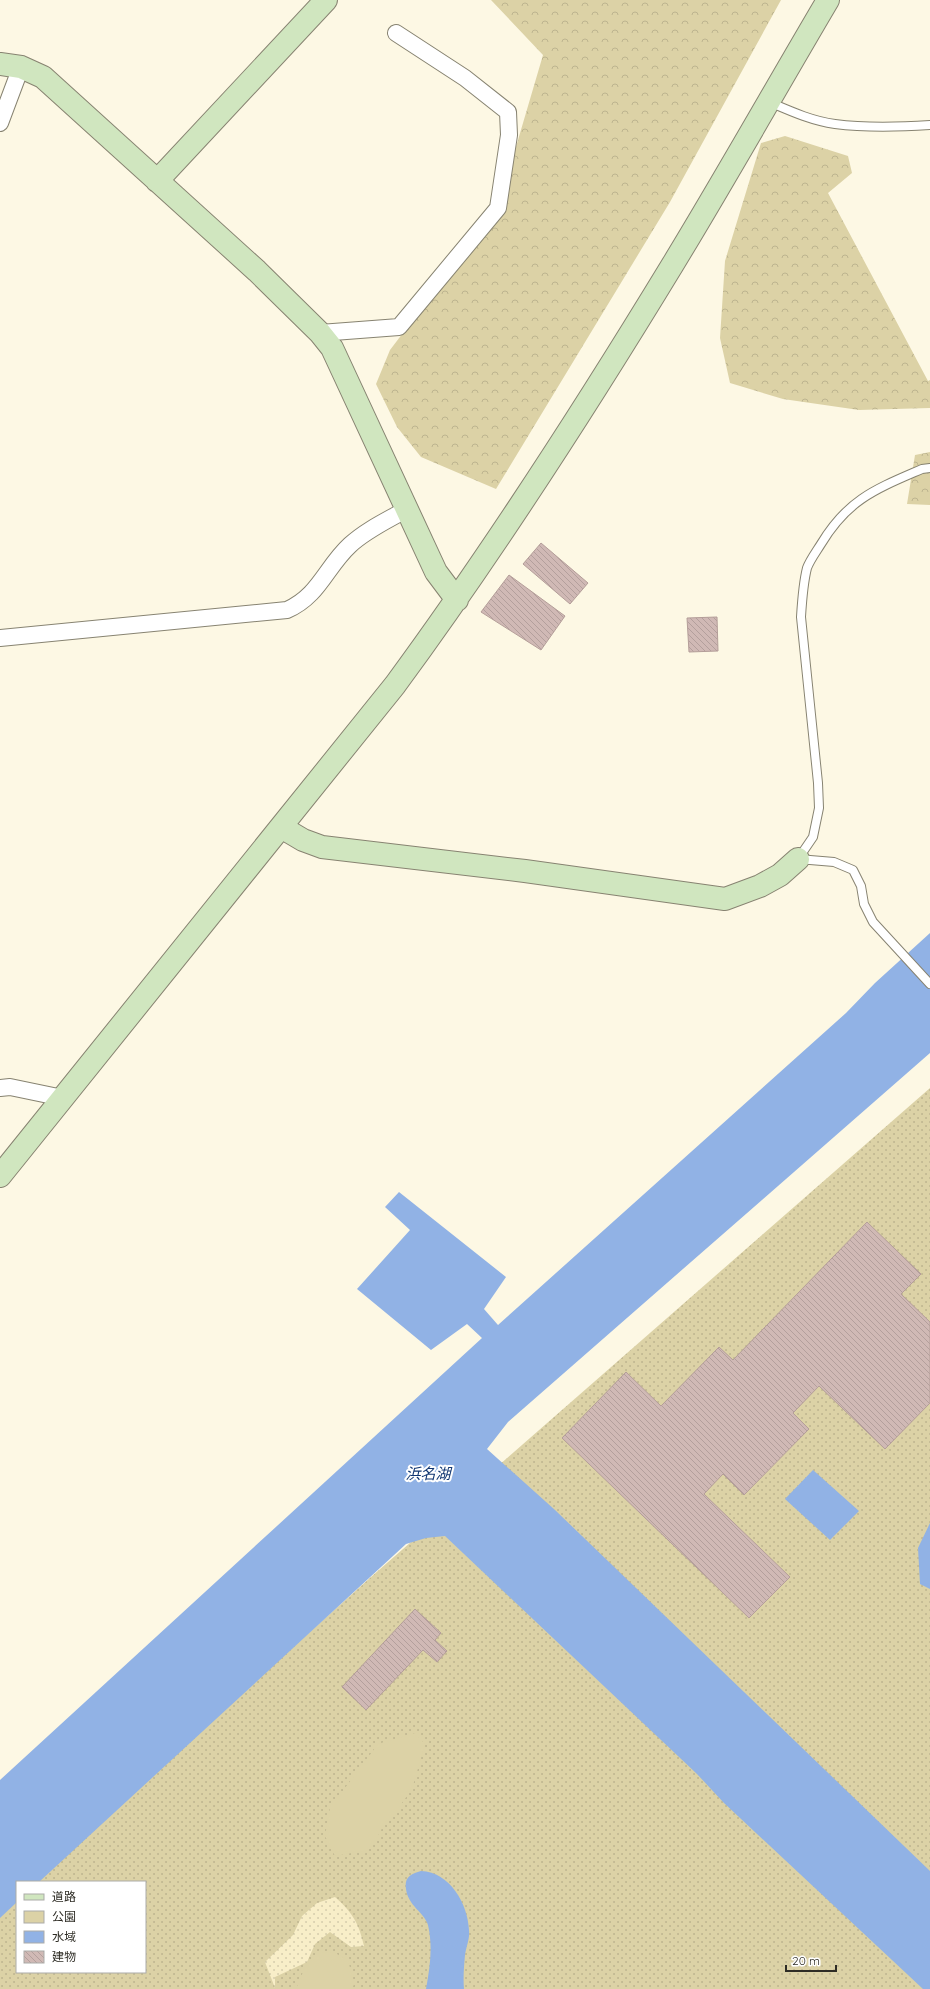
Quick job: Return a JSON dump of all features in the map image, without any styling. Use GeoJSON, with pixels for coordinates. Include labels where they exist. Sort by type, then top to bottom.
{"type":"FeatureCollection","features":[{"type":"Feature","properties":{"kind":"street"},"geometry":{"type":"LineString","coordinates":[[157,181],[326,0]]}},
{"type":"Feature","properties":{"kind":"street"},"geometry":{"type":"LineString","coordinates":[[0,1176],[395,685],[457,600],[554,454],[674,263],[828,0]]}},
{"type":"Feature","properties":{"kind":"street"},"geometry":{"type":"LineString","coordinates":[[320,333],[399,327],[498,208],[509,136],[508,112],[465,78],[396,33]]}},
{"type":"Feature","properties":{"kind":"street"},"geometry":{"type":"LineString","coordinates":[[0,123],[10,66],[43,77],[257,271],[320,333],[332,348],[436,572],[457,600]]}},
{"type":"Feature","properties":{"kind":"street"},"geometry":{"type":"LineString","coordinates":[[0,638],[287,610],[299,605],[311,595],[350,545],[374,528],[407,509]]}},
{"type":"Feature","properties":{"kind":"street"},"geometry":{"type":"LineString","coordinates":[[281,827],[302,840],[322,847],[525,871],[725,899],[760,886],[780,875],[798,859]]}},
{"type":"Feature","properties":{"kind":"street"},"geometry":{"type":"LineString","coordinates":[[0,1088],[10,1087],[63,1098]]}},
{"type":"Feature","properties":{"kind":"lane"},"geometry":{"type":"LineString","coordinates":[[768,101],[800,115],[834,124],[866,127],[930,125]]}},
{"type":"Feature","properties":{"kind":"lane"},"geometry":{"type":"LineString","coordinates":[[930,468],[922,469],[878,489],[846,510],[831,528],[808,568],[802,593],[801,617],[819,808],[813,837],[798,859],[834,862],[853,870],[861,886],[864,904],[873,922],[930,984]]}},
{"type":"Feature","properties":{"kind":"green space"},"geometry":{"type":"Polygon","coordinates":[[[491,0],[781,0],[670,202],[496,489],[421,457],[397,427],[376,384],[390,350],[498,208],[543,55],[491,0]]]}},
{"type":"Feature","properties":{"kind":"green space"},"geometry":{"type":"Polygon","coordinates":[[[785,136],[848,156],[852,173],[828,193],[928,381],[930,380],[930,408],[859,410],[783,399],[730,383],[720,338],[725,261],[761,143],[785,136]]]}},
{"type":"Feature","properties":{"kind":"green space"},"geometry":{"type":"Polygon","coordinates":[[[930,452],[930,505],[907,504],[915,455],[930,452]]]}},
{"type":"Feature","properties":{"kind":"green space"},"geometry":{"type":"Polygon","coordinates":[[[930,1088],[930,1989],[0,1989],[0,1910],[16,1895],[16,1973],[146,1973],[146,1881],[32,1881],[371,1577],[930,1088]]]}},
{"type":"Feature","properties":{"kind":"green space"},"geometry":{"type":"Polygon","coordinates":[[[415,1733],[425,1744],[412,1789],[399,1807],[385,1822],[376,1840],[363,1851],[335,1856],[325,1836],[330,1808],[378,1744],[415,1733]]]}},
{"type":"Feature","properties":{"kind":"green space"},"geometry":{"type":"Polygon","coordinates":[[[319,1952],[335,1953],[348,1960],[354,1984],[352,1989],[296,1989],[307,1962],[319,1952]]]}},
{"type":"Feature","properties":{"kind":"sand"},"geometry":{"type":"Polygon","coordinates":[[[335,1897],[354,1919],[360,1931],[364,1946],[351,1947],[330,1932],[315,1944],[307,1962],[275,1977],[275,1988],[265,1962],[293,1935],[302,1916],[317,1903],[335,1897]]]}},
{"type":"Feature","properties":{"kind":"water","name":"浜名湖"},"geometry":{"type":"Polygon","coordinates":[[[930,933],[930,1053],[508,1422],[487,1449],[555,1510],[930,1871],[930,1989],[923,1989],[724,1803],[697,1774],[445,1536],[426,1538],[406,1544],[40,1881],[16,1881],[16,1903],[0,1918],[0,1780],[482,1338],[467,1324],[431,1350],[357,1289],[410,1230],[385,1207],[399,1192],[506,1277],[484,1309],[498,1325],[846,1013],[875,983],[930,933]]]}},
{"type":"Feature","properties":{"kind":"water"},"geometry":{"type":"Polygon","coordinates":[[[813,1470],[859,1511],[830,1540],[785,1499],[813,1470]]]}},
{"type":"Feature","properties":{"kind":"water"},"geometry":{"type":"Polygon","coordinates":[[[930,1523],[930,1589],[920,1584],[918,1548],[930,1523]]]}},
{"type":"Feature","properties":{"kind":"water"},"geometry":{"type":"Polygon","coordinates":[[[421,1871],[441,1877],[449,1883],[456,1891],[465,1910],[468,1920],[469,1933],[465,1955],[464,1989],[426,1989],[429,1973],[430,1933],[424,1917],[413,1905],[407,1895],[406,1889],[407,1879],[414,1873],[421,1871]]]}},
{"type":"Feature","properties":{"kind":"building"},"geometry":{"type":"Polygon","coordinates":[[[541,543],[588,583],[570,604],[523,564],[541,543]]]}},
{"type":"Feature","properties":{"kind":"building"},"geometry":{"type":"Polygon","coordinates":[[[509,575],[565,616],[541,650],[481,612],[509,575]]]}},
{"type":"Feature","properties":{"kind":"building"},"geometry":{"type":"Polygon","coordinates":[[[717,617],[718,651],[689,652],[687,618],[717,617]]]}},
{"type":"Feature","properties":{"kind":"building"},"geometry":{"type":"Polygon","coordinates":[[[867,1222],[921,1274],[901,1294],[930,1322],[930,1403],[885,1449],[819,1386],[793,1413],[809,1429],[744,1495],[723,1474],[704,1494],[790,1577],[749,1618],[562,1438],[626,1372],[661,1406],[719,1347],[733,1360],[867,1222]]]}},
{"type":"Feature","properties":{"kind":"building"},"geometry":{"type":"Polygon","coordinates":[[[415,1609],[441,1633],[435,1640],[447,1651],[437,1662],[423,1650],[366,1710],[342,1687],[415,1609]]]}}]}
